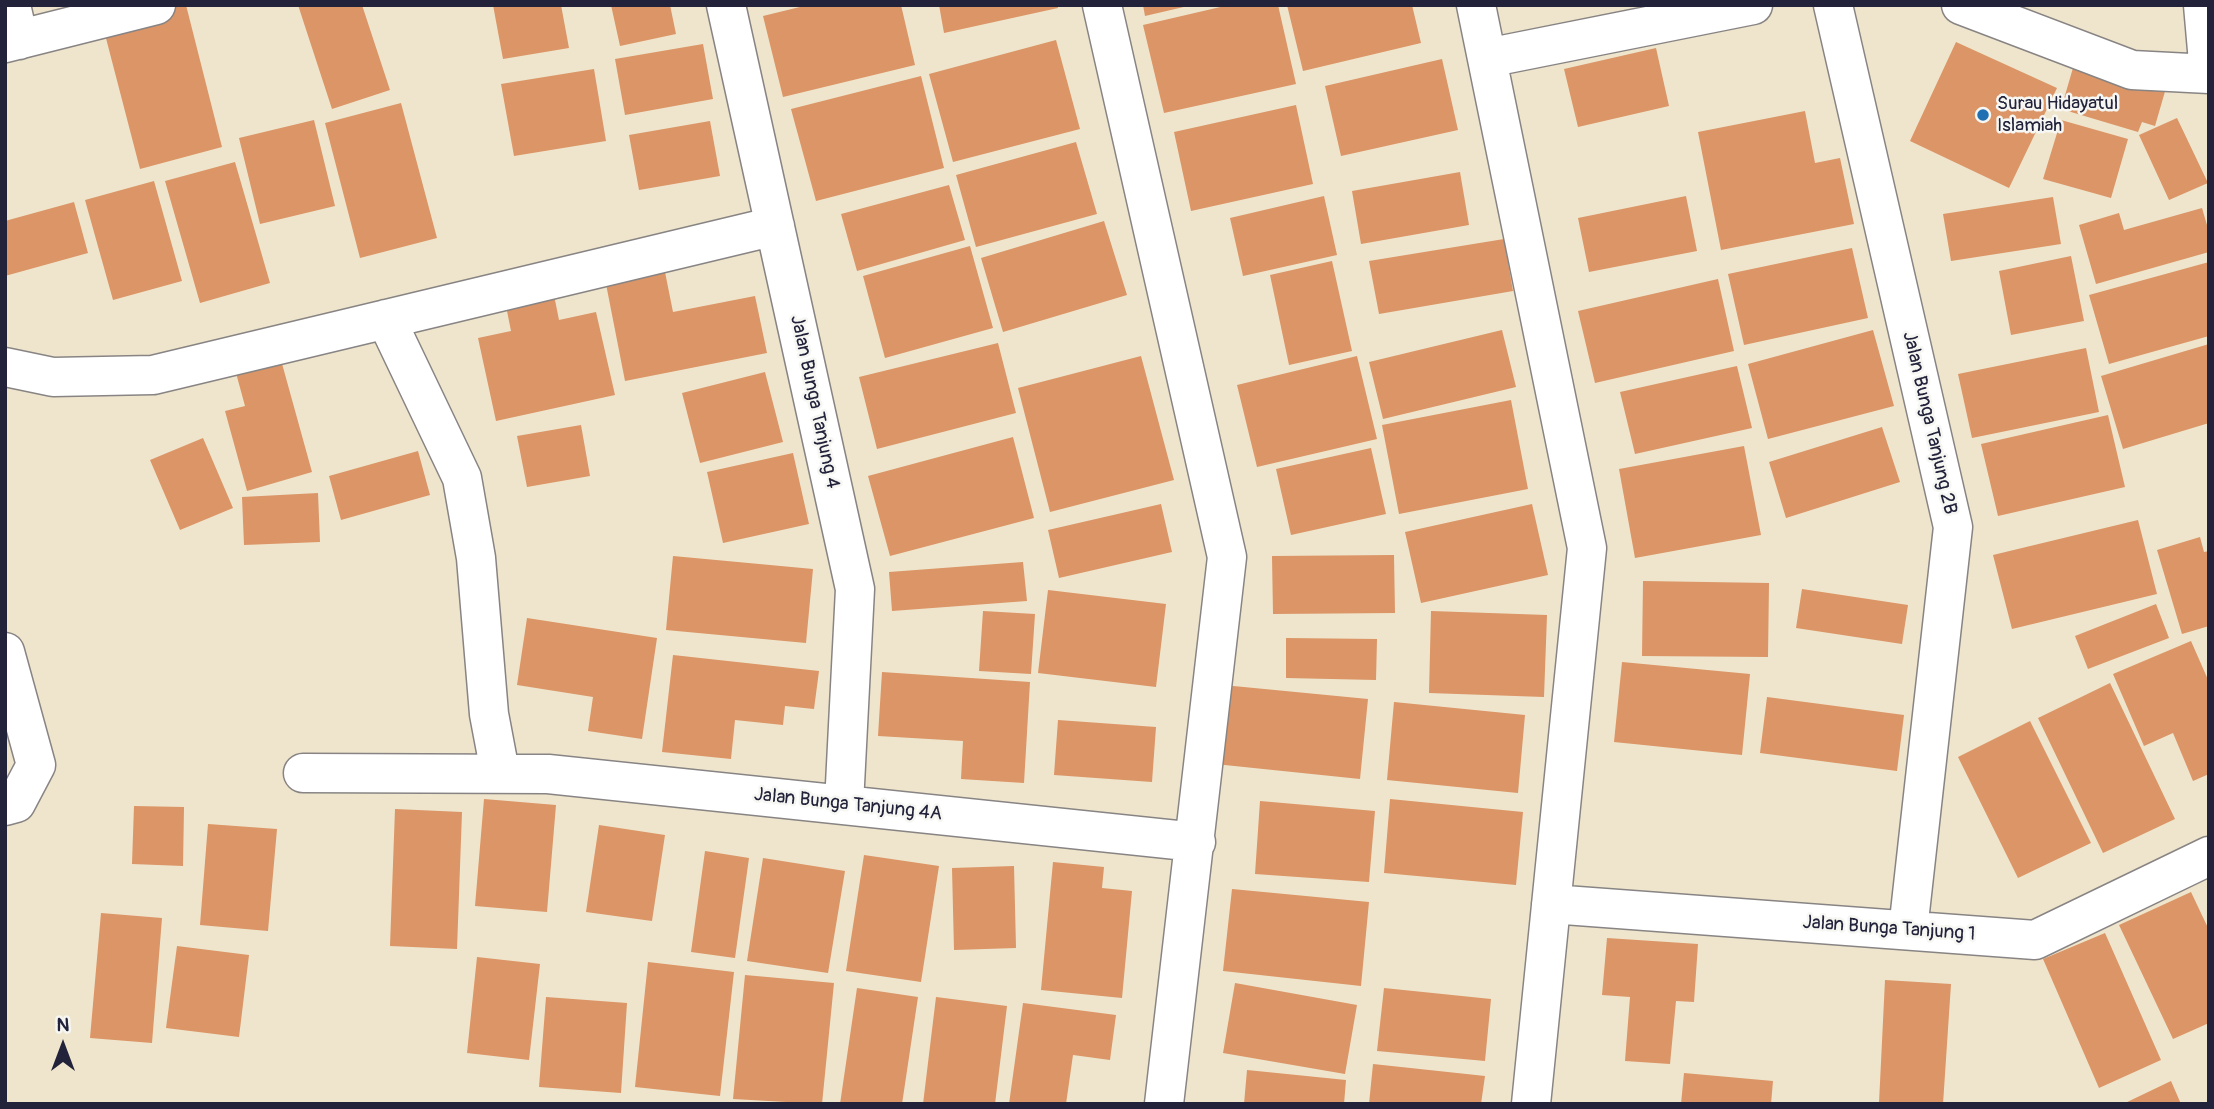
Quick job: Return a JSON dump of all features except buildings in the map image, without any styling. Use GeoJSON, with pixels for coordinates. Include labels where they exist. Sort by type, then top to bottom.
{"type":"FeatureCollection","features":[{"type":"Feature","properties":{"kind":"street"},"geometry":{"type":"LineString","coordinates":[[12,29],[156,5]]}},
{"type":"Feature","properties":{"kind":"street","name":"Jalan Bunga Tanjung 4"},"geometry":{"type":"LineString","coordinates":[[726,5],[855,589],[844,804]]}},
{"type":"Feature","properties":{"kind":"street"},"geometry":{"type":"LineString","coordinates":[[1102,5],[1227,557],[1164,1104]]}},
{"type":"Feature","properties":{"kind":"street"},"geometry":{"type":"LineString","coordinates":[[1476,5],[1587,548],[1531,1104]]}},
{"type":"Feature","properties":{"kind":"street"},"geometry":{"type":"LineString","coordinates":[[1487,58],[1753,5]]}},
{"type":"Feature","properties":{"kind":"street","name":"Jalan Bunga Tanjung 2B"},"geometry":{"type":"LineString","coordinates":[[1833,5],[1952,527],[1908,930]]}},
{"type":"Feature","properties":{"kind":"street"},"geometry":{"type":"LineString","coordinates":[[1961,5],[2132,70],[2209,73],[2203,5]]}},
{"type":"Feature","properties":{"kind":"street"},"geometry":{"type":"LineString","coordinates":[[5,367],[53,377],[153,375],[775,226]]}},
{"type":"Feature","properties":{"kind":"street"},"geometry":{"type":"LineString","coordinates":[[386,319],[462,478],[476,558],[489,714],[500,772]]}},
{"type":"Feature","properties":{"kind":"street"},"geometry":{"type":"LineString","coordinates":[[5,652],[36,765],[16,803],[5,806]]}},
{"type":"Feature","properties":{"kind":"street","name":"Jalan Bunga Tanjung 4A"},"geometry":{"type":"LineString","coordinates":[[303,773],[548,774],[1196,842]]}},
{"type":"Feature","properties":{"kind":"street","name":"Jalan Bunga Tanjung 1"},"geometry":{"type":"LineString","coordinates":[[1551,904],[2035,940],[2209,856]]}},
{"type":"Feature","properties":{"kind":"place","name":"Surau Hidayatul Islamiah"},"geometry":{"type":"Point","coordinates":[1983,115]}}]}
